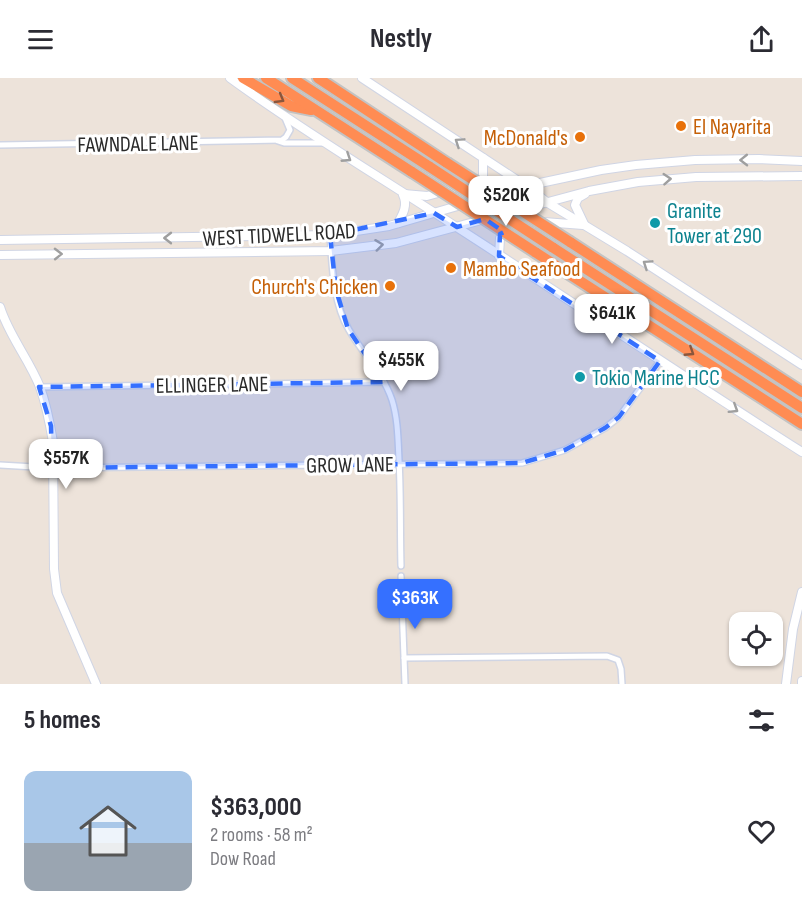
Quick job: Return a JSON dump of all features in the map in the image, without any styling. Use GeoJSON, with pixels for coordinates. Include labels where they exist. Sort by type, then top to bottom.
{"type":"FeatureCollection","features":[{"type":"Feature","properties":{"kind":"highway"},"geometry":{"type":"LineString","coordinates":[[243,78],[291,106],[320,113]]}},
{"type":"Feature","properties":{"kind":"highway"},"geometry":{"type":"LineString","coordinates":[[266,78],[802,424]]}},
{"type":"Feature","properties":{"kind":"highway"},"geometry":{"type":"LineString","coordinates":[[292,78],[802,408]]}},
{"type":"Feature","properties":{"kind":"highway"},"geometry":{"type":"LineString","coordinates":[[321,79],[802,392]]}},
{"type":"Feature","properties":{"kind":"main road"},"geometry":{"type":"LineString","coordinates":[[230,78],[323,143],[457,227],[660,362],[802,452]]}},
{"type":"Feature","properties":{"kind":"main road"},"geometry":{"type":"LineString","coordinates":[[362,78],[526,186],[548,203],[802,365]]}},
{"type":"Feature","properties":{"kind":"main road"},"geometry":{"type":"LineString","coordinates":[[402,194],[427,196],[476,183],[483,177],[483,158]]}},
{"type":"Feature","properties":{"kind":"main road","name":"WEST TIDWELL ROAD"},"geometry":{"type":"LineString","coordinates":[[0,240],[330,235],[398,223],[526,186],[592,171],[695,160],[802,161]]}},
{"type":"Feature","properties":{"kind":"main road"},"geometry":{"type":"LineString","coordinates":[[636,165],[638,182]]}},
{"type":"Feature","properties":{"kind":"main road","name":"WEST TIDWELL ROAD"},"geometry":{"type":"LineString","coordinates":[[0,255],[331,251],[396,243],[589,191],[638,182],[696,177],[802,176]]}},
{"type":"Feature","properties":{"kind":"main road"},"geometry":{"type":"LineString","coordinates":[[584,225],[575,205],[578,198],[589,191]]}},
{"type":"Feature","properties":{"kind":"main road"},"geometry":{"type":"LineString","coordinates":[[398,223],[405,208],[402,194]]}},
{"type":"Feature","properties":{"kind":"main road"},"geometry":{"type":"LineString","coordinates":[[499,256],[499,240],[506,231],[550,221],[584,225]]}},
{"type":"Feature","properties":{"kind":"main road"},"geometry":{"type":"LineString","coordinates":[[221,252],[222,238]]}},
{"type":"Feature","properties":{"kind":"main road"},"geometry":{"type":"LineString","coordinates":[[107,254],[108,239]]}},
{"type":"Feature","properties":{"kind":"main road"},"geometry":{"type":"LineString","coordinates":[[0,307],[8,329],[39,387],[51,426],[54,569],[57,593],[96,684]]}},
{"type":"Feature","properties":{"kind":"main road"},"geometry":{"type":"LineString","coordinates":[[786,684],[802,592]]}},
{"type":"Feature","properties":{"kind":"street"},"geometry":{"type":"LineString","coordinates":[[276,141],[282,140],[289,133],[285,118]]}},
{"type":"Feature","properties":{"kind":"street","name":"FAWNDALE LANE"},"geometry":{"type":"LineString","coordinates":[[0,145],[276,141],[323,143]]}},
{"type":"Feature","properties":{"kind":"street"},"geometry":{"type":"LineString","coordinates":[[330,235],[339,304],[348,329],[384,382],[392,401],[397,423],[401,566]]}},
{"type":"Feature","properties":{"kind":"street","name":"GROW LANE"},"geometry":{"type":"LineString","coordinates":[[0,465],[52,468],[522,463],[565,450],[585,441],[619,417],[660,362]]}},
{"type":"Feature","properties":{"kind":"street","name":"ELLINGER LANE"},"geometry":{"type":"LineString","coordinates":[[39,387],[384,382]]}},
{"type":"Feature","properties":{"kind":"street"},"geometry":{"type":"LineString","coordinates":[[401,576],[405,684]]}},
{"type":"Feature","properties":{"kind":"street"},"geometry":{"type":"LineString","coordinates":[[404,658],[607,656],[618,660],[622,684]]}},
{"type":"Feature","properties":{"kind":"highlighted area"},"geometry":{"type":"Polygon","coordinates":[[[434,213],[457,227],[485,219],[504,232],[500,234],[499,256],[660,361],[619,417],[605,428],[565,450],[522,463],[52,468],[51,426],[39,387],[384,382],[348,329],[336,290],[330,235],[434,213]]]}},
{"type":"Feature","properties":{"kind":"place","name":"El Nayarita"},"geometry":{"type":"Point","coordinates":[681,126]}},
{"type":"Feature","properties":{"kind":"place","name":"McDonald's"},"geometry":{"type":"Point","coordinates":[580,137]}},
{"type":"Feature","properties":{"kind":"place","name":"Granite Tower at 290"},"geometry":{"type":"Point","coordinates":[655,223]}},
{"type":"Feature","properties":{"kind":"place","name":"Mambo Seafood"},"geometry":{"type":"Point","coordinates":[451,268]}},
{"type":"Feature","properties":{"kind":"place","name":"Church's Chicken"},"geometry":{"type":"Point","coordinates":[390,286]}},
{"type":"Feature","properties":{"kind":"place","name":"Tokio Marine HCC"},"geometry":{"type":"Point","coordinates":[580,377]}}]}
